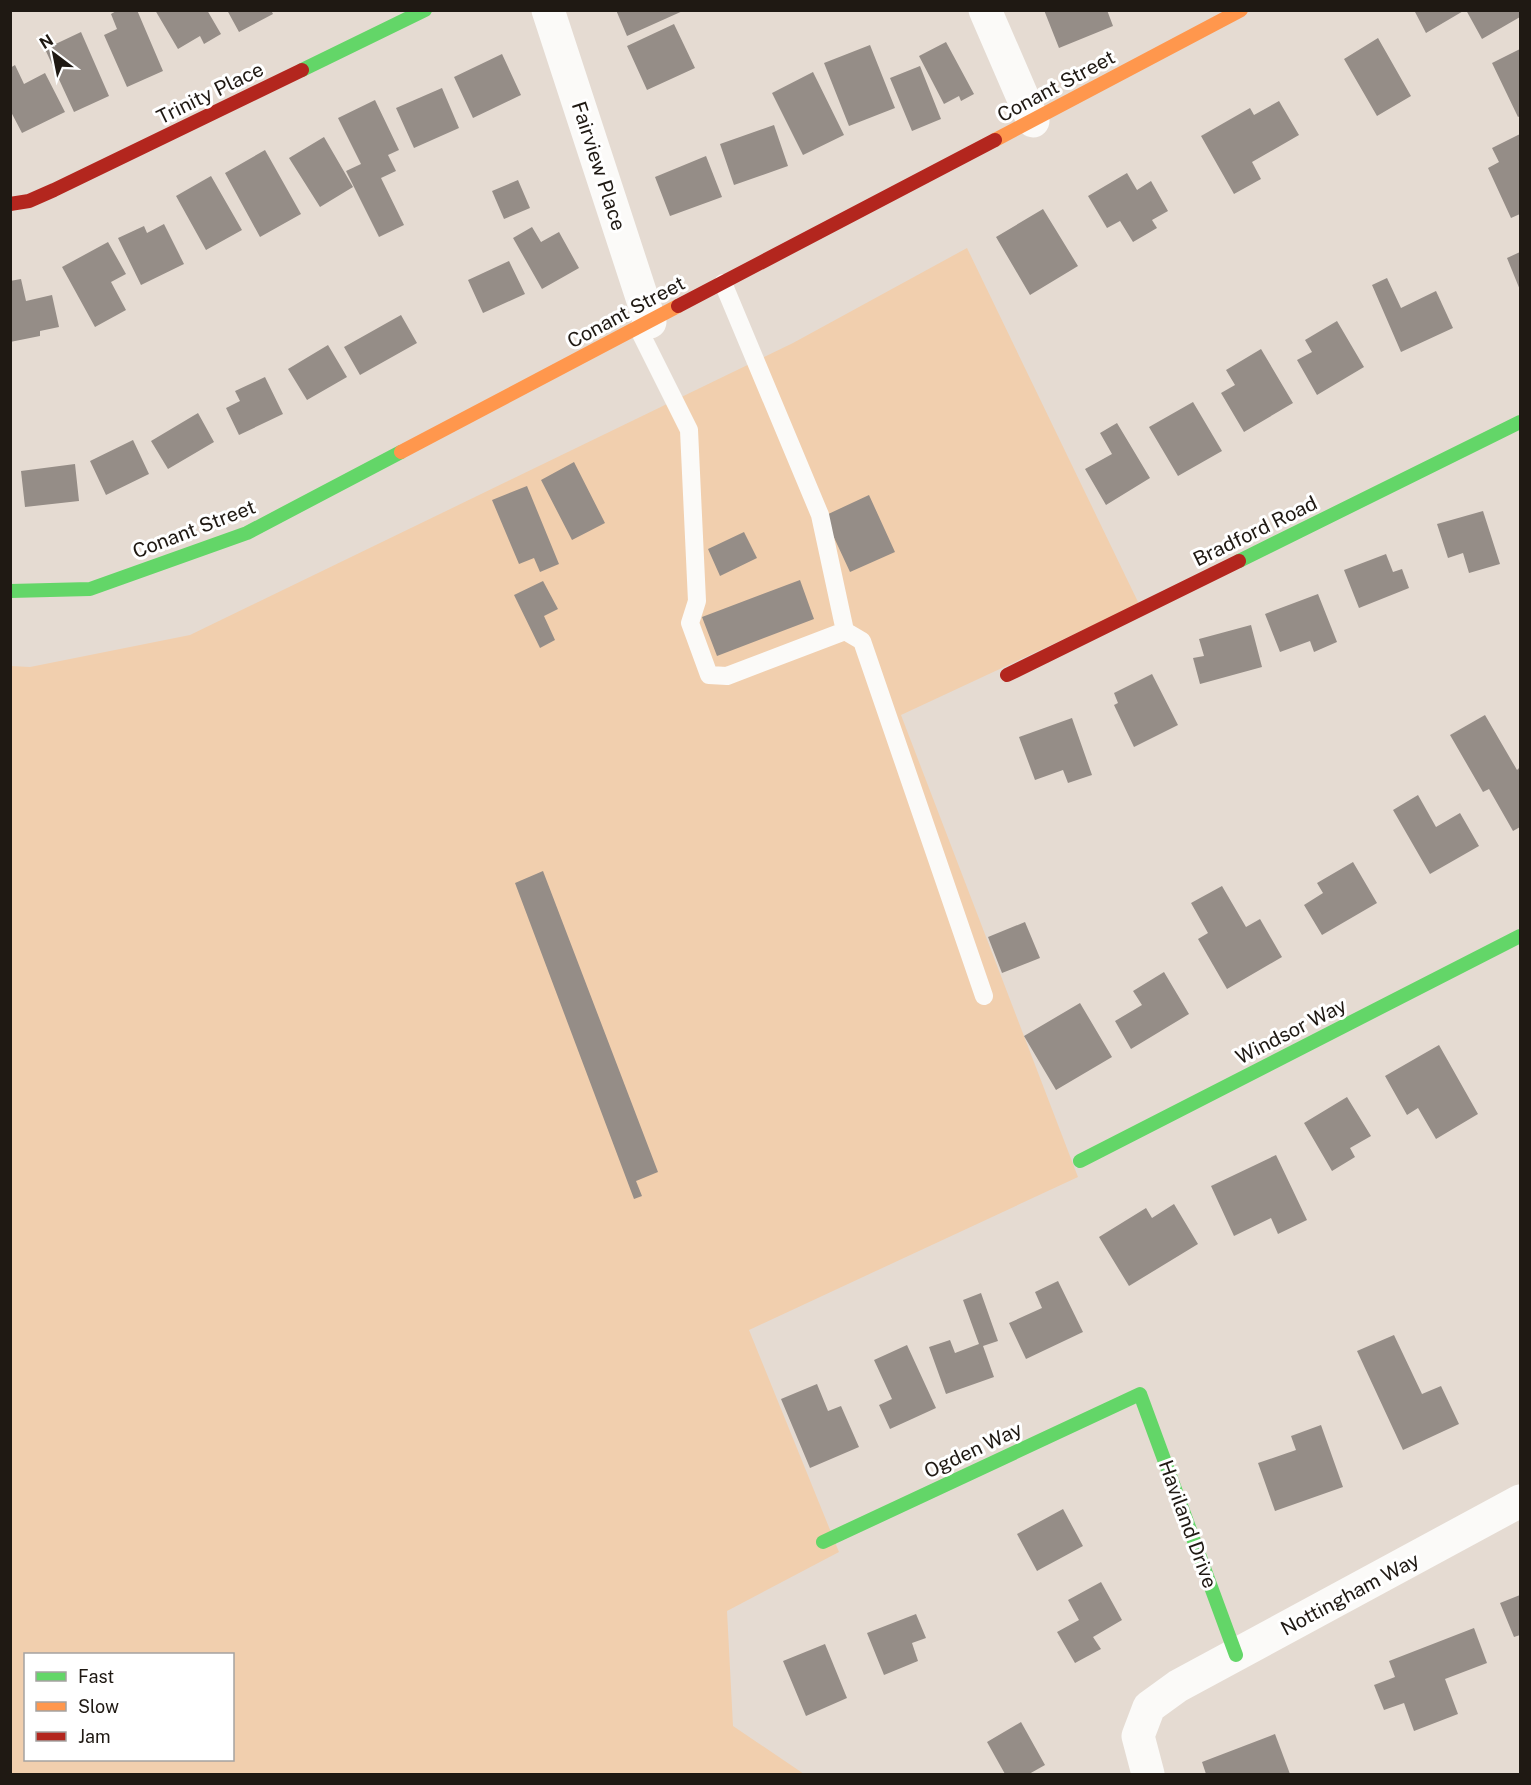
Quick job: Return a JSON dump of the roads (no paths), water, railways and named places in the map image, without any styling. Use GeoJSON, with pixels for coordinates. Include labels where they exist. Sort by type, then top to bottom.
{"type":"FeatureCollection","features":[{"type":"Feature","properties":{"kind":"street","name":"Trinity Place"},"geometry":{"type":"LineString","coordinates":[[10,204],[29,201],[54,190],[425,10]]}},
{"type":"Feature","properties":{"kind":"street","name":"Fairview Place"},"geometry":{"type":"LineString","coordinates":[[548,10],[644,325]]}},
{"type":"Feature","properties":{"kind":"street"},"geometry":{"type":"LineString","coordinates":[[985,10],[1033,121]]}},
{"type":"Feature","properties":{"kind":"street","name":"Conant Street"},"geometry":{"type":"LineString","coordinates":[[10,591],[90,589],[247,533],[1241,10]]}},
{"type":"Feature","properties":{"kind":"street","name":"Bradford Road"},"geometry":{"type":"LineString","coordinates":[[1007,675],[1521,422]]}},
{"type":"Feature","properties":{"kind":"street","name":"Windsor Way"},"geometry":{"type":"LineString","coordinates":[[1080,1161],[1521,936]]}},
{"type":"Feature","properties":{"kind":"street","name":"Ogden Way"},"geometry":{"type":"LineString","coordinates":[[823,1542],[1140,1394]]}},
{"type":"Feature","properties":{"kind":"street","name":"Haviland Drive"},"geometry":{"type":"LineString","coordinates":[[1140,1394],[1236,1655]]}},
{"type":"Feature","properties":{"kind":"street","name":"Nottingham Way"},"geometry":{"type":"LineString","coordinates":[[1148,1774],[1138,1736],[1149,1707],[1179,1686],[1521,1501]]}},
{"type":"Feature","properties":{"kind":"lane"},"geometry":{"type":"LineString","coordinates":[[723,283],[820,515],[845,631],[862,641],[984,996]]}},
{"type":"Feature","properties":{"kind":"lane"},"geometry":{"type":"LineString","coordinates":[[644,325],[689,430],[697,602],[690,623],[709,675],[727,676],[845,631]]}}]}
